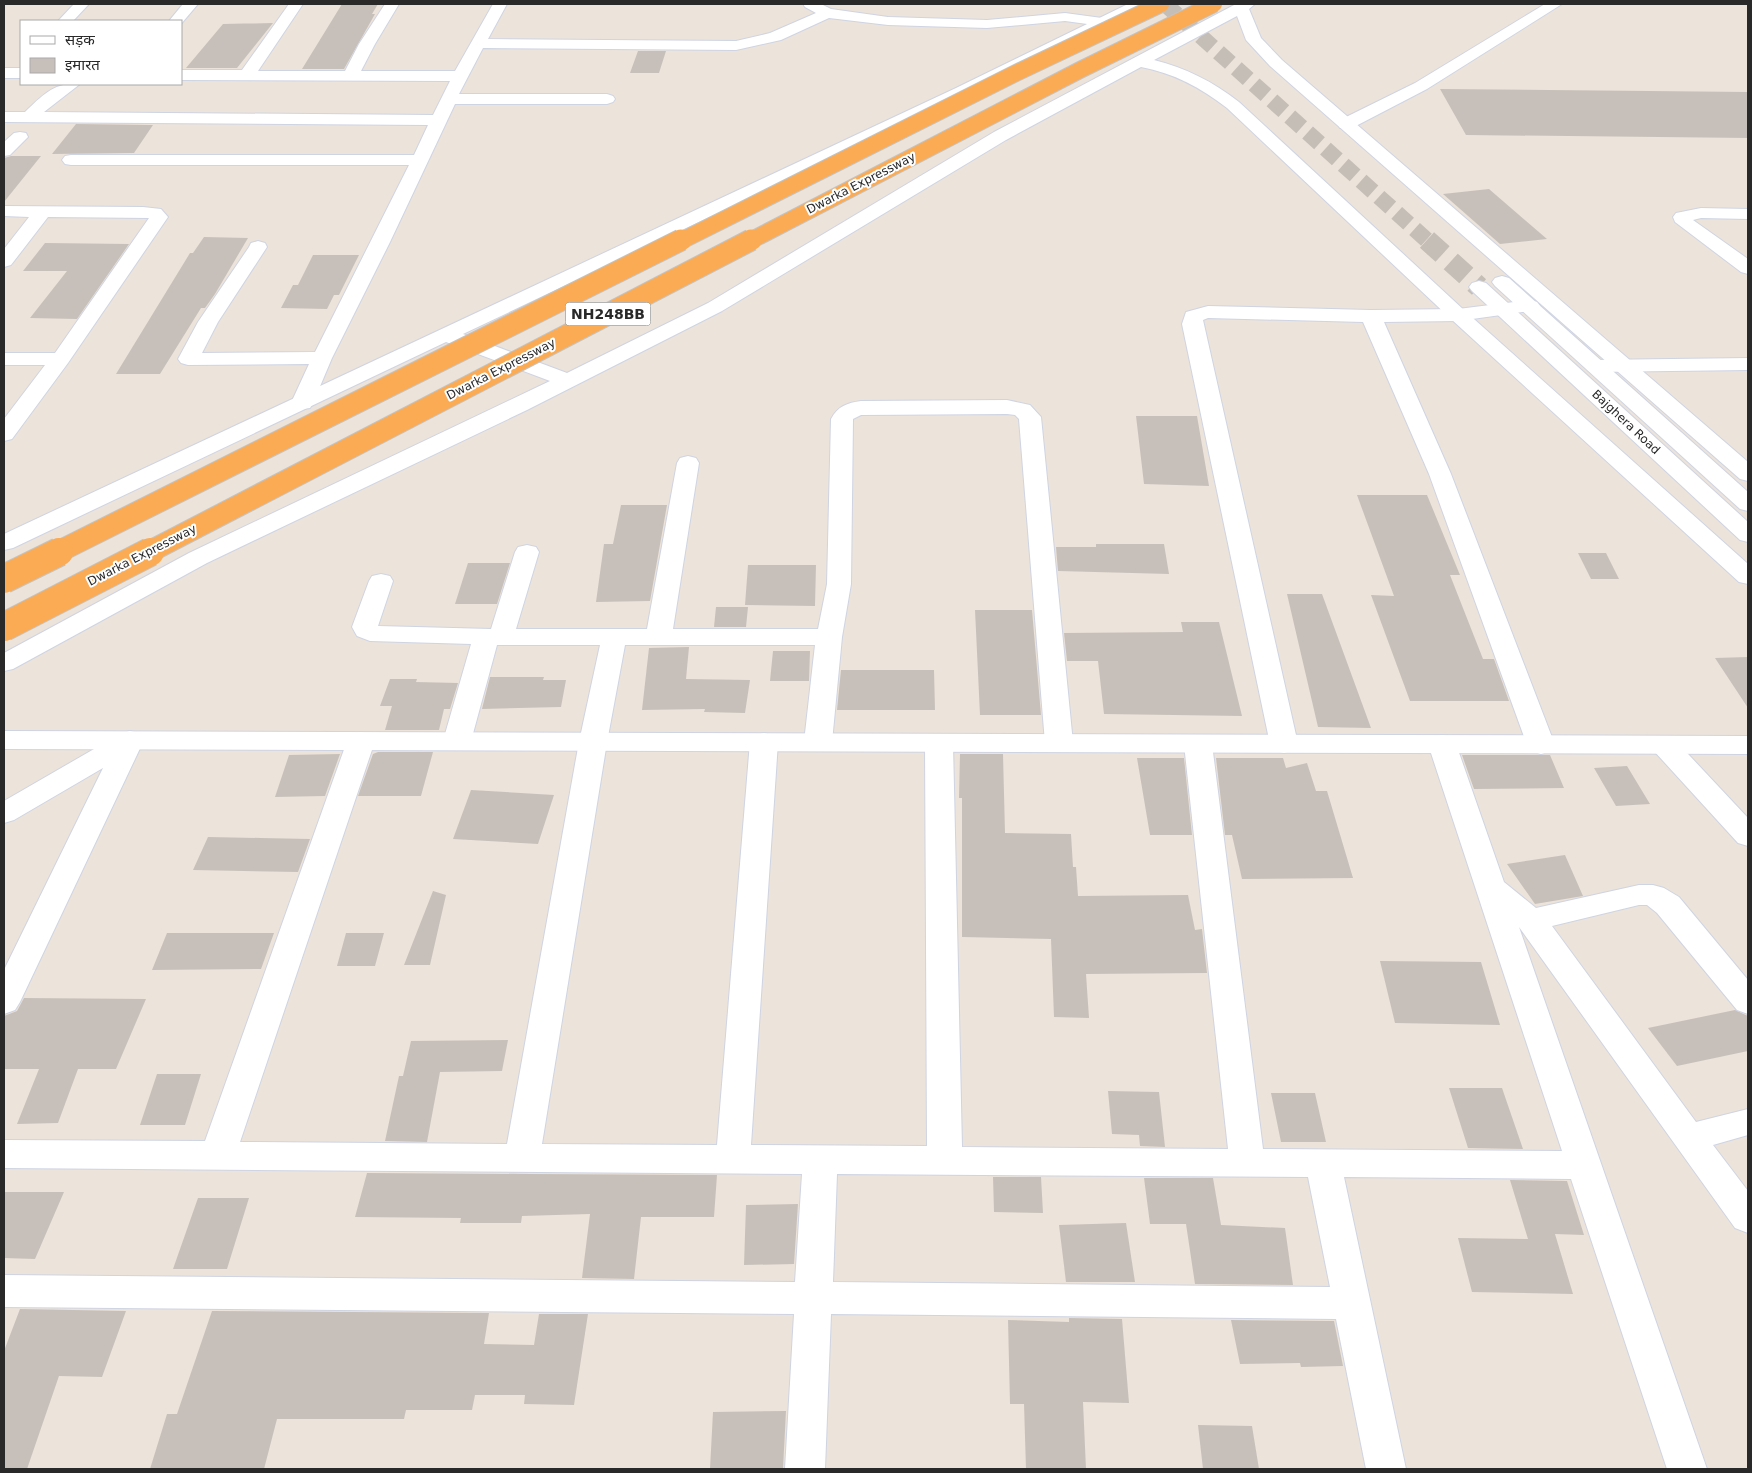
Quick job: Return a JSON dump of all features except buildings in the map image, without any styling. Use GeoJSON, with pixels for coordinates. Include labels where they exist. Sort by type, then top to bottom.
{"type":"FeatureCollection","features":[{"type":"Feature","properties":{"kind":"highway","name":"Dwarka Expressway"},"geometry":{"type":"LineString","coordinates":[[4,579],[1032,65],[1161,4]]}},
{"type":"Feature","properties":{"kind":"highway","name":"Dwarka Expressway"},"geometry":{"type":"LineString","coordinates":[[4,626],[1080,70],[1214,4]]}},
{"type":"Feature","properties":{"kind":"street"},"geometry":{"type":"LineString","coordinates":[[65,20],[82,4]]}},
{"type":"Feature","properties":{"kind":"street"},"geometry":{"type":"LineString","coordinates":[[177,20],[192,4]]}},
{"type":"Feature","properties":{"kind":"street"},"geometry":{"type":"LineString","coordinates":[[247,76],[296,4]]}},
{"type":"Feature","properties":{"kind":"street"},"geometry":{"type":"LineString","coordinates":[[350,77],[367,44],[392,4]]}},
{"type":"Feature","properties":{"kind":"street"},"geometry":{"type":"LineString","coordinates":[[302,403],[322,358],[381,242],[460,76],[500,4]]}},
{"type":"Feature","properties":{"kind":"street"},"geometry":{"type":"LineString","coordinates":[[808,4],[826,13],[874,20],[955,24],[1018,22],[1065,17],[1102,22]]}},
{"type":"Feature","properties":{"kind":"street"},"geometry":{"type":"LineString","coordinates":[[1346,124],[1426,82],[1555,4]]}},
{"type":"Feature","properties":{"kind":"street"},"geometry":{"type":"LineString","coordinates":[[4,543],[953,95],[1102,22],[1132,5]]}},
{"type":"Feature","properties":{"kind":"street"},"geometry":{"type":"LineString","coordinates":[[4,662],[198,558],[714,307],[1000,136],[1244,6],[1254,40],[1276,63],[1748,474]]}},
{"type":"Feature","properties":{"kind":"street"},"geometry":{"type":"LineString","coordinates":[[478,43],[743,45],[775,38],[826,13]]}},
{"type":"Feature","properties":{"kind":"street"},"geometry":{"type":"LineString","coordinates":[[1136,62],[1162,66],[1182,72],[1218,93],[1238,109],[1458,315],[1748,577]]}},
{"type":"Feature","properties":{"kind":"street"},"geometry":{"type":"LineString","coordinates":[[182,74],[350,77],[460,76]]}},
{"type":"Feature","properties":{"kind":"street"},"geometry":{"type":"LineString","coordinates":[[1426,82],[1454,84]]}},
{"type":"Feature","properties":{"kind":"street"},"geometry":{"type":"LineString","coordinates":[[29,117],[47,100],[70,85]]}},
{"type":"Feature","properties":{"kind":"street"},"geometry":{"type":"LineString","coordinates":[[449,99],[607,99]]}},
{"type":"Feature","properties":{"kind":"street"},"geometry":{"type":"LineString","coordinates":[[4,117],[439,120]]}},
{"type":"Feature","properties":{"kind":"street"},"geometry":{"type":"LineString","coordinates":[[4,151],[20,137]]}},
{"type":"Feature","properties":{"kind":"street"},"geometry":{"type":"LineString","coordinates":[[71,160],[420,160]]}},
{"type":"Feature","properties":{"kind":"street"},"geometry":{"type":"LineString","coordinates":[[4,211],[143,212],[155,213],[159,217],[61,359],[4,434]]}},
{"type":"Feature","properties":{"kind":"street"},"geometry":{"type":"LineString","coordinates":[[4,260],[43,211]]}},
{"type":"Feature","properties":{"kind":"street"},"geometry":{"type":"LineString","coordinates":[[1748,214],[1701,213],[1682,217],[1684,222],[1748,268]]}},
{"type":"Feature","properties":{"kind":"street"},"geometry":{"type":"LineString","coordinates":[[258,247],[208,322],[188,359],[322,358]]}},
{"type":"Feature","properties":{"kind":"street","name":"Bajghera Road"},"geometry":{"type":"LineString","coordinates":[[1502,282],[1748,504]]}},
{"type":"Feature","properties":{"kind":"street","name":"Bajghera Road"},"geometry":{"type":"LineString","coordinates":[[1479,287],[1748,535]]}},
{"type":"Feature","properties":{"kind":"street"},"geometry":{"type":"LineString","coordinates":[[1284,744],[1192,319],[1193,316],[1208,312],[1371,316],[1458,315],[1530,306]]}},
{"type":"Feature","properties":{"kind":"street"},"geometry":{"type":"LineString","coordinates":[[1371,316],[1440,474],[1541,745]]}},
{"type":"Feature","properties":{"kind":"street"},"geometry":{"type":"LineString","coordinates":[[446,335],[567,380]]}},
{"type":"Feature","properties":{"kind":"street"},"geometry":{"type":"LineString","coordinates":[[4,359],[61,359]]}},
{"type":"Feature","properties":{"kind":"street"},"geometry":{"type":"LineString","coordinates":[[1595,366],[1748,364]]}},
{"type":"Feature","properties":{"kind":"street"},"geometry":{"type":"LineString","coordinates":[[818,742],[829,637],[839,584],[842,419],[846,412],[861,408],[1007,407],[1022,410],[1030,417],[1059,743]]}},
{"type":"Feature","properties":{"kind":"street"},"geometry":{"type":"LineString","coordinates":[[659,637],[688,463]]}},
{"type":"Feature","properties":{"kind":"street"},"geometry":{"type":"LineString","coordinates":[[456,741],[527,552]]}},
{"type":"Feature","properties":{"kind":"street"},"geometry":{"type":"LineString","coordinates":[[380,581],[365,627],[367,632],[494,637],[829,637]]}},
{"type":"Feature","properties":{"kind":"street"},"geometry":{"type":"LineString","coordinates":[[522,1158],[593,742],[614,637]]}},
{"type":"Feature","properties":{"kind":"street"},"geometry":{"type":"LineString","coordinates":[[4,740],[1748,745]]}},
{"type":"Feature","properties":{"kind":"street"},"geometry":{"type":"LineString","coordinates":[[4,813],[130,740]]}},
{"type":"Feature","properties":{"kind":"street"},"geometry":{"type":"LineString","coordinates":[[8,985],[130,740]]}},
{"type":"Feature","properties":{"kind":"street"},"geometry":{"type":"LineString","coordinates":[[218,1156],[361,741]]}},
{"type":"Feature","properties":{"kind":"street"},"geometry":{"type":"LineString","coordinates":[[733,1159],[764,742]]}},
{"type":"Feature","properties":{"kind":"street"},"geometry":{"type":"LineString","coordinates":[[938,743],[945,1161]]}},
{"type":"Feature","properties":{"kind":"street"},"geometry":{"type":"LineString","coordinates":[[1198,744],[1247,1163]]}},
{"type":"Feature","properties":{"kind":"street"},"geometry":{"type":"LineString","coordinates":[[1442,744],[1687,1469]]}},
{"type":"Feature","properties":{"kind":"street"},"geometry":{"type":"LineString","coordinates":[[1664,745],[1748,836]]}},
{"type":"Feature","properties":{"kind":"street"},"geometry":{"type":"LineString","coordinates":[[1490,887],[1531,920],[1748,1218]]}},
{"type":"Feature","properties":{"kind":"street"},"geometry":{"type":"LineString","coordinates":[[1531,920],[1639,895],[1653,894],[1668,905],[1748,1002]]}},
{"type":"Feature","properties":{"kind":"street"},"geometry":{"type":"LineString","coordinates":[[1688,1138],[1748,1122]]}},
{"type":"Feature","properties":{"kind":"street"},"geometry":{"type":"LineString","coordinates":[[4,1154],[1585,1166]]}},
{"type":"Feature","properties":{"kind":"street"},"geometry":{"type":"LineString","coordinates":[[805,1469],[820,1160]]}},
{"type":"Feature","properties":{"kind":"street"},"geometry":{"type":"LineString","coordinates":[[1323,1164],[1386,1469]]}},
{"type":"Feature","properties":{"kind":"street"},"geometry":{"type":"LineString","coordinates":[[4,1291],[1352,1303]]}},
{"type":"Feature","properties":{"kind":"tunnel"},"geometry":{"type":"LineString","coordinates":[[1165,4],[1429,242]]}},
{"type":"Feature","properties":{"kind":"tunnel"},"geometry":{"type":"LineString","coordinates":[[1427,240],[1479,287]]}}]}
